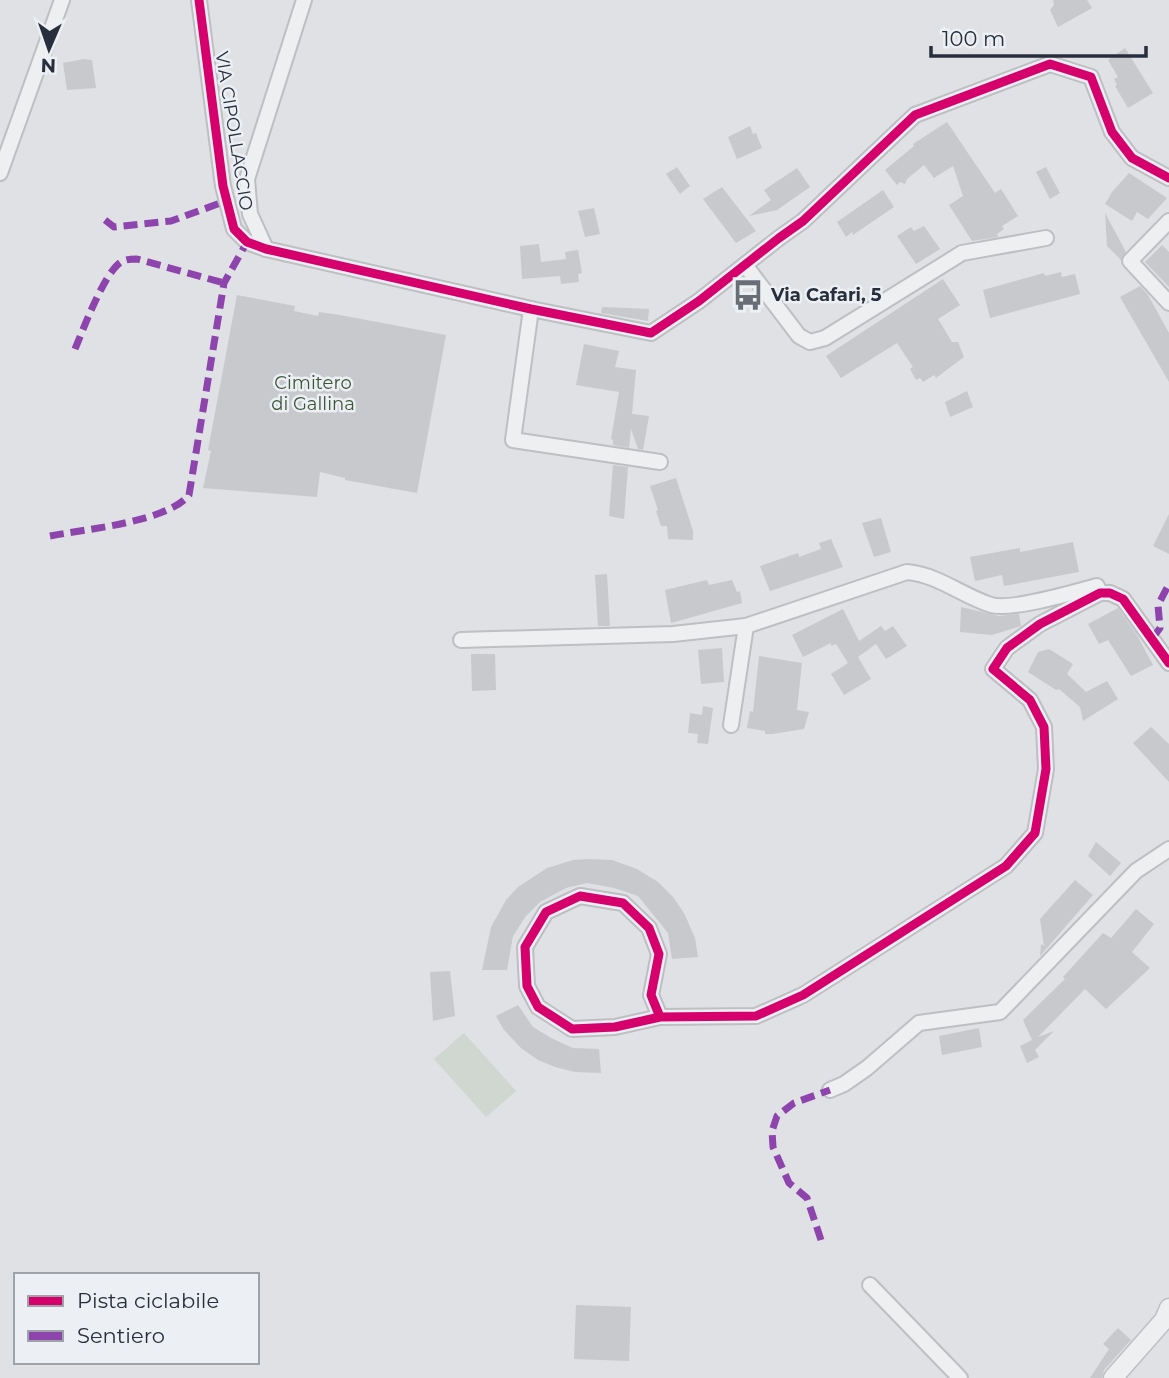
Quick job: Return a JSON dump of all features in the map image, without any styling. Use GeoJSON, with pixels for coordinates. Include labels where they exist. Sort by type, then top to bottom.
{"type":"FeatureCollection","features":[{"type":"Feature","properties":{"kind":"street"},"geometry":{"type":"LineString","coordinates":[[0,173],[62,0]]}},
{"type":"Feature","properties":{"kind":"street","name":"VIA CIPOLLACCIO"},"geometry":{"type":"LineString","coordinates":[[199,0],[223,186],[234,229],[247,242],[266,249],[531,309],[651,333],[699,301],[803,222],[915,115],[1050,64],[1091,77],[1112,132],[1132,158],[1169,178]]}},
{"type":"Feature","properties":{"kind":"street"},"geometry":{"type":"LineString","coordinates":[[266,249],[250,214],[247,178],[304,0]]}},
{"type":"Feature","properties":{"kind":"street"},"geometry":{"type":"LineString","coordinates":[[1168,226],[1130,261],[1169,303]]}},
{"type":"Feature","properties":{"kind":"street"},"geometry":{"type":"LineString","coordinates":[[745,265],[799,336],[810,342],[825,338],[962,253],[1046,238]]}},
{"type":"Feature","properties":{"kind":"street"},"geometry":{"type":"LineString","coordinates":[[531,309],[513,440],[660,462]]}},
{"type":"Feature","properties":{"kind":"street"},"geometry":{"type":"LineString","coordinates":[[461,639],[673,634],[746,626],[907,572],[925,573],[994,606],[1043,601],[1097,586],[1100,593]]}},
{"type":"Feature","properties":{"kind":"street"},"geometry":{"type":"LineString","coordinates":[[660,1017],[651,995],[659,954],[649,928],[623,903],[580,896],[546,912],[525,947],[527,986],[538,1007],[572,1028],[615,1027],[660,1017],[756,1016],[803,995],[1006,866],[1035,833],[1046,769],[1044,727],[1030,700],[993,669],[1007,648],[1040,624],[1100,593],[1110,593],[1123,599],[1169,663]]}},
{"type":"Feature","properties":{"kind":"street"},"geometry":{"type":"LineString","coordinates":[[731,725],[746,626]]}},
{"type":"Feature","properties":{"kind":"street"},"geometry":{"type":"LineString","coordinates":[[830,1090],[867,1068],[919,1023],[1000,1012],[1136,871],[1169,849]]}},
{"type":"Feature","properties":{"kind":"street"},"geometry":{"type":"LineString","coordinates":[[870,1285],[960,1378]]}},
{"type":"Feature","properties":{"kind":"street"},"geometry":{"type":"LineString","coordinates":[[1113,1378],[1164,1320],[1169,1308]]}},
{"type":"Feature","properties":{"kind":"shaded area"},"geometry":{"type":"Polygon","coordinates":[[[464,1033],[516,1091],[486,1117],[434,1059],[464,1033]]]}},
{"type":"Feature","properties":{"kind":"building"},"geometry":{"type":"Polygon","coordinates":[[[1053,0],[1087,0],[1092,8],[1058,27],[1050,10],[1054,5],[1053,0]]]}},
{"type":"Feature","properties":{"kind":"building"},"geometry":{"type":"Polygon","coordinates":[[[1125,48],[1153,93],[1128,108],[1115,86],[1117,85],[1114,79],[1118,77],[1108,60],[1125,48]]]}},
{"type":"Feature","properties":{"kind":"building"},"geometry":{"type":"Polygon","coordinates":[[[92,60],[96,88],[67,90],[63,63],[92,60]]]}},
{"type":"Feature","properties":{"kind":"building"},"geometry":{"type":"Polygon","coordinates":[[[947,122],[995,193],[1001,189],[1018,216],[1002,226],[1004,229],[997,234],[998,237],[972,241],[949,205],[963,196],[953,166],[934,178],[924,165],[907,179],[905,184],[900,182],[897,185],[885,170],[914,146],[913,144],[947,122]]]}},
{"type":"Feature","properties":{"kind":"building"},"geometry":{"type":"Polygon","coordinates":[[[750,126],[762,148],[737,159],[728,137],[750,126]]]}},
{"type":"Feature","properties":{"kind":"building"},"geometry":{"type":"Polygon","coordinates":[[[677,167],[690,186],[680,194],[666,174],[677,167]]]}},
{"type":"Feature","properties":{"kind":"building"},"geometry":{"type":"Polygon","coordinates":[[[1046,167],[1060,193],[1050,199],[1036,172],[1046,167]]]}},
{"type":"Feature","properties":{"kind":"building"},"geometry":{"type":"Polygon","coordinates":[[[797,168],[810,187],[777,210],[749,216],[771,200],[764,190],[797,168]]]}},
{"type":"Feature","properties":{"kind":"building"},"geometry":{"type":"Polygon","coordinates":[[[1129,173],[1167,198],[1148,219],[1137,212],[1132,221],[1105,204],[1129,173]]]}},
{"type":"Feature","properties":{"kind":"building"},"geometry":{"type":"Polygon","coordinates":[[[722,187],[756,231],[736,243],[703,199],[722,187]]]}},
{"type":"Feature","properties":{"kind":"building"},"geometry":{"type":"Polygon","coordinates":[[[883,190],[894,207],[846,237],[837,222],[883,190]]]}},
{"type":"Feature","properties":{"kind":"building"},"geometry":{"type":"Polygon","coordinates":[[[594,208],[600,234],[585,237],[578,211],[594,208]]]}},
{"type":"Feature","properties":{"kind":"building"},"geometry":{"type":"Polygon","coordinates":[[[1105,213],[1126,252],[1121,260],[1107,246],[1105,213]]]}},
{"type":"Feature","properties":{"kind":"building"},"geometry":{"type":"Polygon","coordinates":[[[924,226],[940,249],[916,264],[897,236],[911,227],[914,231],[924,226]]]}},
{"type":"Feature","properties":{"kind":"building"},"geometry":{"type":"Polygon","coordinates":[[[539,244],[541,262],[566,259],[565,252],[578,250],[582,273],[578,274],[579,282],[561,284],[560,276],[522,279],[520,246],[539,244]]]}},
{"type":"Feature","properties":{"kind":"building"},"geometry":{"type":"Polygon","coordinates":[[[1162,245],[1169,252],[1169,287],[1145,262],[1162,245]]]}},
{"type":"Feature","properties":{"kind":"building"},"geometry":{"type":"Polygon","coordinates":[[[1061,272],[1062,277],[1075,274],[1080,294],[990,318],[983,290],[1044,273],[1045,276],[1061,272]]]}},
{"type":"Feature","properties":{"kind":"building"},"geometry":{"type":"Polygon","coordinates":[[[943,279],[960,305],[938,319],[952,342],[958,342],[964,357],[936,378],[934,375],[923,382],[920,378],[916,380],[910,369],[913,367],[897,343],[841,378],[826,356],[943,279]]]}},
{"type":"Feature","properties":{"kind":"building"},"geometry":{"type":"Polygon","coordinates":[[[1140,286],[1169,333],[1169,382],[1120,297],[1140,286]]]}},
{"type":"Feature","properties":{"kind":"building","name":"Cimitero di Gallina"},"geometry":{"type":"Polygon","coordinates":[[[237,295],[295,306],[294,311],[318,316],[319,312],[340,315],[446,335],[417,493],[345,480],[320,472],[317,497],[203,488],[237,295]]]}},
{"type":"Feature","properties":{"kind":"building"},"geometry":{"type":"Polygon","coordinates":[[[602,307],[649,309],[648,321],[601,313],[602,307]]]}},
{"type":"Feature","properties":{"kind":"building"},"geometry":{"type":"Polygon","coordinates":[[[584,344],[619,351],[615,367],[636,370],[632,414],[649,416],[643,450],[638,449],[631,429],[629,448],[613,445],[611,439],[619,392],[576,385],[584,344]]]}},
{"type":"Feature","properties":{"kind":"building"},"geometry":{"type":"Polygon","coordinates":[[[967,391],[973,407],[950,417],[945,402],[967,391]]]}},
{"type":"Feature","properties":{"kind":"building"},"geometry":{"type":"Polygon","coordinates":[[[613,465],[628,467],[624,519],[609,516],[613,465]]]}},
{"type":"Feature","properties":{"kind":"building"},"geometry":{"type":"Polygon","coordinates":[[[676,478],[693,531],[693,540],[668,539],[667,526],[661,526],[656,511],[658,510],[650,486],[676,478]]]}},
{"type":"Feature","properties":{"kind":"building"},"geometry":{"type":"Polygon","coordinates":[[[1169,514],[1169,554],[1153,546],[1169,514]]]}},
{"type":"Feature","properties":{"kind":"building"},"geometry":{"type":"Polygon","coordinates":[[[881,518],[891,552],[874,557],[862,523],[881,518]]]}},
{"type":"Feature","properties":{"kind":"building"},"geometry":{"type":"Polygon","coordinates":[[[831,539],[843,567],[770,591],[760,566],[798,553],[799,557],[821,549],[819,543],[831,539]]]}},
{"type":"Feature","properties":{"kind":"building"},"geometry":{"type":"Polygon","coordinates":[[[1073,542],[1079,572],[1004,586],[1002,575],[975,581],[970,557],[1020,548],[1020,552],[1073,542]]]}},
{"type":"Feature","properties":{"kind":"building"},"geometry":{"type":"Polygon","coordinates":[[[607,574],[610,626],[598,626],[595,575],[607,574]]]}},
{"type":"Feature","properties":{"kind":"building"},"geometry":{"type":"Polygon","coordinates":[[[707,580],[709,585],[732,580],[737,592],[740,591],[742,603],[671,623],[665,590],[707,580]]]}},
{"type":"Feature","properties":{"kind":"building"},"geometry":{"type":"Polygon","coordinates":[[[961,607],[999,616],[1019,614],[1021,626],[992,635],[960,632],[961,607]]]}},
{"type":"Feature","properties":{"kind":"building"},"geometry":{"type":"Polygon","coordinates":[[[1118,608],[1153,665],[1131,676],[1108,640],[1099,644],[1088,624],[1118,608]]]}},
{"type":"Feature","properties":{"kind":"building"},"geometry":{"type":"Polygon","coordinates":[[[843,609],[859,641],[881,626],[885,631],[893,626],[907,646],[886,659],[876,644],[858,657],[871,679],[844,695],[831,674],[848,663],[836,644],[831,646],[831,643],[803,657],[792,635],[843,609]]]}},
{"type":"Feature","properties":{"kind":"building"},"geometry":{"type":"Polygon","coordinates":[[[722,648],[724,682],[701,684],[698,650],[722,648]]]}},
{"type":"Feature","properties":{"kind":"building"},"geometry":{"type":"Polygon","coordinates":[[[1049,649],[1073,664],[1067,674],[1086,692],[1107,681],[1118,699],[1083,721],[1080,707],[1059,689],[1056,690],[1028,672],[1038,652],[1049,649]]]}},
{"type":"Feature","properties":{"kind":"building"},"geometry":{"type":"Polygon","coordinates":[[[471,654],[495,654],[496,690],[472,691],[471,654]]]}},
{"type":"Feature","properties":{"kind":"building"},"geometry":{"type":"Polygon","coordinates":[[[759,656],[802,663],[797,710],[809,712],[804,729],[765,734],[765,731],[747,728],[750,711],[753,712],[759,656]]]}},
{"type":"Feature","properties":{"kind":"building"},"geometry":{"type":"Polygon","coordinates":[[[703,706],[713,708],[708,744],[697,743],[698,734],[688,733],[690,713],[702,715],[703,706]]]}},
{"type":"Feature","properties":{"kind":"building"},"geometry":{"type":"Polygon","coordinates":[[[1151,727],[1169,744],[1169,782],[1133,743],[1151,727]]]}},
{"type":"Feature","properties":{"kind":"building"},"geometry":{"type":"Polygon","coordinates":[[[1096,842],[1121,863],[1110,876],[1088,856],[1096,842]]]}},
{"type":"Feature","properties":{"kind":"building"},"geometry":{"type":"Polygon","coordinates":[[[573,860],[612,860],[637,869],[658,882],[674,898],[685,915],[695,938],[698,957],[672,959],[668,933],[638,896],[587,883],[566,888],[540,902],[526,916],[513,936],[507,970],[482,970],[491,927],[506,900],[518,887],[547,868],[573,860]]]}},
{"type":"Feature","properties":{"kind":"building"},"geometry":{"type":"Polygon","coordinates":[[[1075,880],[1093,895],[1040,956],[1041,944],[1044,946],[1040,919],[1075,880]]]}},
{"type":"Feature","properties":{"kind":"building"},"geometry":{"type":"Polygon","coordinates":[[[1136,909],[1154,924],[1132,952],[1150,968],[1106,1009],[1085,989],[1038,1037],[1054,1031],[1035,1050],[1039,1057],[1027,1063],[1020,1046],[1032,1040],[1023,1020],[1065,979],[1063,977],[1103,933],[1111,938],[1136,909]]]}},
{"type":"Feature","properties":{"kind":"building"},"geometry":{"type":"Polygon","coordinates":[[[450,971],[455,1016],[433,1021],[430,972],[450,971]]]}},
{"type":"Feature","properties":{"kind":"building"},"geometry":{"type":"Polygon","coordinates":[[[518,1005],[533,1027],[551,1038],[573,1048],[599,1049],[601,1073],[575,1072],[555,1067],[538,1060],[521,1048],[504,1030],[496,1016],[518,1005]]]}},
{"type":"Feature","properties":{"kind":"building"},"geometry":{"type":"Polygon","coordinates":[[[979,1028],[982,1047],[942,1055],[939,1036],[979,1028]]]}},
{"type":"Feature","properties":{"kind":"building"},"geometry":{"type":"Polygon","coordinates":[[[576,1305],[631,1307],[629,1361],[574,1359],[576,1305]]]}},
{"type":"Feature","properties":{"kind":"building"},"geometry":{"type":"Polygon","coordinates":[[[1118,1328],[1131,1340],[1104,1370],[1102,1378],[1090,1378],[1109,1349],[1103,1344],[1118,1328]]]}},
{"type":"Feature","properties":{"kind":"marked path"},"geometry":{"type":"LineString","coordinates":[[105,220],[114,227],[171,221],[226,201]]}},
{"type":"Feature","properties":{"kind":"marked path"},"geometry":{"type":"LineString","coordinates":[[50,536],[145,518],[163,512],[189,495],[224,283],[247,242]]}},
{"type":"Feature","properties":{"kind":"marked path"},"geometry":{"type":"LineString","coordinates":[[75,349],[101,289],[114,268],[123,261],[137,259],[224,283]]}},
{"type":"Feature","properties":{"kind":"marked path"},"geometry":{"type":"LineString","coordinates":[[1152,639],[1160,628],[1158,605],[1169,584]]}},
{"type":"Feature","properties":{"kind":"marked path"},"geometry":{"type":"LineString","coordinates":[[821,1240],[807,1198],[789,1183],[773,1147],[772,1131],[777,1116],[794,1103],[830,1090]]}},
{"type":"Feature","properties":{"kind":"cycle path"},"geometry":{"type":"LineString","coordinates":[[199,0],[223,186],[234,229],[247,242],[266,249],[531,309],[651,333],[699,301],[803,221],[915,115],[1050,64],[1091,77],[1112,132],[1132,158],[1169,178]]}},
{"type":"Feature","properties":{"kind":"cycle path"},"geometry":{"type":"LineString","coordinates":[[660,1017],[651,995],[659,954],[649,928],[623,903],[580,896],[546,912],[525,947],[527,986],[538,1007],[572,1029],[615,1027],[660,1017],[756,1016],[803,995],[1006,866],[1035,833],[1046,769],[1044,727],[1030,700],[993,669],[1007,648],[1040,624],[1100,593],[1110,593],[1123,599],[1169,663]]}},
{"type":"Feature","properties":{"kind":"place","name":"Via Cafari, 5"},"geometry":{"type":"Point","coordinates":[748,295]}}]}
